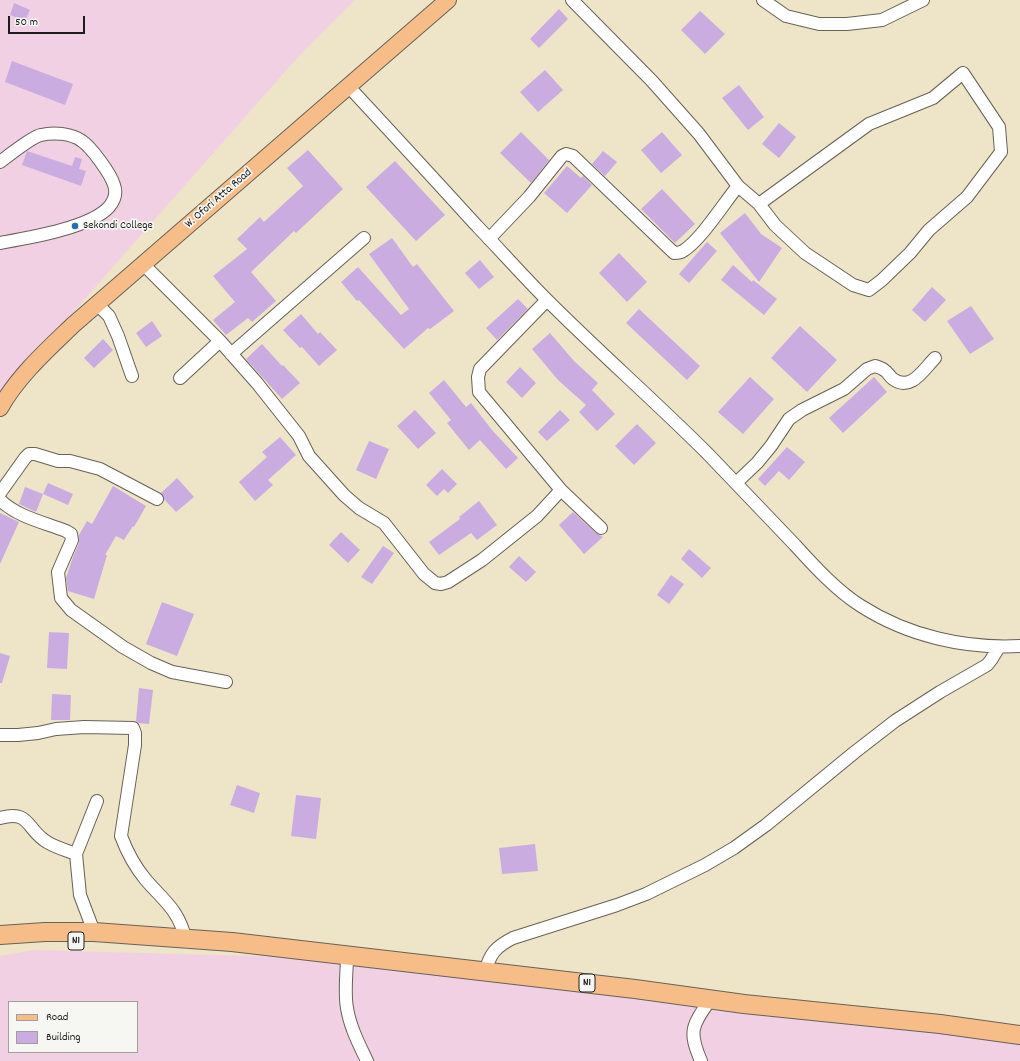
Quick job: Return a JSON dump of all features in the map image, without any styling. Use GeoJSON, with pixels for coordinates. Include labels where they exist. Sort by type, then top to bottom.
{"type":"FeatureCollection","features":[{"type":"Feature","properties":{"kind":"highway","name":"N1"},"geometry":{"type":"LineString","coordinates":[[0,934],[94,932],[232,942],[635,989],[710,1000],[940,1024],[1020,1035]]}},
{"type":"Feature","properties":{"kind":"highway","name":"N1"},"geometry":{"type":"LineString","coordinates":[[0,947],[50,942],[153,937]]}},
{"type":"Feature","properties":{"kind":"main road","name":"W. Ofori Atta Road"},"geometry":{"type":"LineString","coordinates":[[0,408],[15,386],[36,362],[73,325],[448,0]]}},
{"type":"Feature","properties":{"kind":"street"},"geometry":{"type":"LineString","coordinates":[[572,0],[652,81],[699,134],[738,186],[759,204],[775,225],[806,253],[853,285],[869,290],[882,280],[910,253],[929,230],[967,197],[1001,152],[999,127],[963,73],[933,98],[869,124],[759,204]]}},
{"type":"Feature","properties":{"kind":"street"},"geometry":{"type":"LineString","coordinates":[[763,0],[786,16],[819,24],[846,24],[882,20],[923,0]]}},
{"type":"Feature","properties":{"kind":"street"},"geometry":{"type":"LineString","coordinates":[[349,87],[547,300],[695,441],[815,567],[859,605],[895,625],[919,634],[946,641],[999,647],[1020,646]]}},
{"type":"Feature","properties":{"kind":"street"},"geometry":{"type":"LineString","coordinates":[[0,162],[40,135],[55,133],[72,136],[82,141],[95,155],[112,178],[115,186],[115,195],[109,207],[92,219],[46,234],[0,243]]}},
{"type":"Feature","properties":{"kind":"street"},"geometry":{"type":"LineString","coordinates":[[489,239],[529,197],[562,156],[566,154],[573,156],[674,253],[684,251],[696,240],[738,186]]}},
{"type":"Feature","properties":{"kind":"street"},"geometry":{"type":"LineString","coordinates":[[231,354],[364,238]]}},
{"type":"Feature","properties":{"kind":"street"},"geometry":{"type":"LineString","coordinates":[[143,264],[220,341],[257,383],[299,436],[309,456],[327,477],[359,508],[384,524],[424,574],[435,583],[441,584],[448,582],[482,560],[537,516],[561,490]]}},
{"type":"Feature","properties":{"kind":"street"},"geometry":{"type":"LineString","coordinates":[[547,300],[480,369],[477,385],[479,392],[561,490],[601,528]]}},
{"type":"Feature","properties":{"kind":"street"},"geometry":{"type":"LineString","coordinates":[[97,304],[109,316],[118,336],[132,376]]}},
{"type":"Feature","properties":{"kind":"street"},"geometry":{"type":"LineString","coordinates":[[180,378],[220,341]]}},
{"type":"Feature","properties":{"kind":"street"},"geometry":{"type":"LineString","coordinates":[[736,483],[762,458],[789,419],[802,410],[844,388],[875,366],[885,370],[890,377],[899,384],[907,384],[914,380],[935,358]]}},
{"type":"Feature","properties":{"kind":"street"},"geometry":{"type":"LineString","coordinates":[[0,493],[25,458],[29,454],[35,454],[48,459],[70,461],[100,468],[157,499]]}},
{"type":"Feature","properties":{"kind":"street"},"geometry":{"type":"LineString","coordinates":[[0,500],[6,506],[20,514],[71,534],[72,540],[58,572],[61,598],[71,610],[123,647],[151,663],[172,672],[226,682]]}},
{"type":"Feature","properties":{"kind":"street"},"geometry":{"type":"LineString","coordinates":[[485,972],[494,950],[504,942],[617,906],[659,887],[734,848],[766,825],[894,721],[987,665],[992,660],[999,647]]}},
{"type":"Feature","properties":{"kind":"street"},"geometry":{"type":"LineString","coordinates":[[0,735],[18,735],[56,729],[84,727],[133,728],[135,733],[135,745],[121,836],[131,857],[145,879],[170,905],[180,919],[185,938]]}},
{"type":"Feature","properties":{"kind":"street"},"geometry":{"type":"LineString","coordinates":[[94,932],[80,895],[76,854],[97,802]]}},
{"type":"Feature","properties":{"kind":"street"},"geometry":{"type":"LineString","coordinates":[[0,818],[14,816],[22,818],[28,821],[44,840],[76,854]]}},
{"type":"Feature","properties":{"kind":"street"},"geometry":{"type":"LineString","coordinates":[[347,955],[347,1009],[353,1032],[367,1061]]}},
{"type":"Feature","properties":{"kind":"street"},"geometry":{"type":"LineString","coordinates":[[701,1061],[695,1047],[693,1032],[698,1018],[710,1000]]}},
{"type":"Feature","properties":{"kind":"shaded area","name":"Sekondi College"},"geometry":{"type":"Polygon","coordinates":[[[0,0],[355,0],[298,57],[0,395],[0,0]]]}},
{"type":"Feature","properties":{"kind":"shaded area"},"geometry":{"type":"Polygon","coordinates":[[[33,950],[325,958],[1020,1039],[1020,1061],[0,1061],[0,956],[33,950]]]}},
{"type":"Feature","properties":{"kind":"building"},"geometry":{"type":"Polygon","coordinates":[[[14,3],[30,10],[25,21],[10,15],[14,3]]]}},
{"type":"Feature","properties":{"kind":"building"},"geometry":{"type":"Polygon","coordinates":[[[559,9],[568,19],[539,48],[530,39],[559,9]]]}},
{"type":"Feature","properties":{"kind":"building"},"geometry":{"type":"Polygon","coordinates":[[[700,11],[725,34],[705,54],[681,30],[700,11]]]}},
{"type":"Feature","properties":{"kind":"building"},"geometry":{"type":"Polygon","coordinates":[[[12,61],[73,84],[65,105],[5,82],[12,61]]]}},
{"type":"Feature","properties":{"kind":"building"},"geometry":{"type":"Polygon","coordinates":[[[545,70],[563,90],[538,112],[520,92],[545,70]]]}},
{"type":"Feature","properties":{"kind":"building"},"geometry":{"type":"Polygon","coordinates":[[[739,85],[764,117],[748,130],[722,98],[739,85]]]}},
{"type":"Feature","properties":{"kind":"building"},"geometry":{"type":"Polygon","coordinates":[[[779,123],[796,137],[779,158],[762,144],[779,123]]]}},
{"type":"Feature","properties":{"kind":"building"},"geometry":{"type":"Polygon","coordinates":[[[521,132],[549,160],[531,183],[500,153],[521,132]]]}},
{"type":"Feature","properties":{"kind":"building"},"geometry":{"type":"Polygon","coordinates":[[[662,132],[682,155],[661,173],[641,150],[662,132]]]}},
{"type":"Feature","properties":{"kind":"building"},"geometry":{"type":"Polygon","coordinates":[[[308,150],[343,189],[296,233],[294,231],[251,272],[276,301],[252,322],[248,318],[226,335],[213,320],[235,302],[213,276],[247,249],[237,239],[260,217],[264,222],[303,186],[287,168],[308,150]]]}},
{"type":"Feature","properties":{"kind":"building"},"geometry":{"type":"Polygon","coordinates":[[[27,151],[72,166],[75,157],[82,159],[79,169],[86,171],[81,186],[22,165],[27,151]]]}},
{"type":"Feature","properties":{"kind":"building"},"geometry":{"type":"Polygon","coordinates":[[[603,151],[617,162],[605,176],[592,164],[603,151]]]}},
{"type":"Feature","properties":{"kind":"building"},"geometry":{"type":"Polygon","coordinates":[[[395,161],[445,215],[416,241],[366,187],[395,161]]]}},
{"type":"Feature","properties":{"kind":"building"},"geometry":{"type":"Polygon","coordinates":[[[567,166],[581,178],[583,176],[592,185],[567,213],[544,193],[567,166]]]}},
{"type":"Feature","properties":{"kind":"building"},"geometry":{"type":"Polygon","coordinates":[[[662,189],[695,224],[675,243],[641,209],[662,189]]]}},
{"type":"Feature","properties":{"kind":"building"},"geometry":{"type":"Polygon","coordinates":[[[745,213],[761,234],[782,248],[759,282],[720,233],[745,213]]]}},
{"type":"Feature","properties":{"kind":"building"},"geometry":{"type":"Polygon","coordinates":[[[392,238],[413,267],[417,264],[454,311],[430,329],[428,328],[404,349],[359,300],[357,301],[341,282],[358,267],[401,315],[409,309],[369,254],[392,238]]]}},
{"type":"Feature","properties":{"kind":"building"},"geometry":{"type":"Polygon","coordinates":[[[707,242],[717,251],[689,283],[679,274],[707,242]]]}},
{"type":"Feature","properties":{"kind":"building"},"geometry":{"type":"Polygon","coordinates":[[[619,253],[647,282],[627,302],[599,273],[619,253]]]}},
{"type":"Feature","properties":{"kind":"building"},"geometry":{"type":"Polygon","coordinates":[[[480,260],[494,277],[479,289],[465,273],[480,260]]]}},
{"type":"Feature","properties":{"kind":"building"},"geometry":{"type":"Polygon","coordinates":[[[733,265],[752,282],[753,280],[777,299],[764,315],[721,280],[733,265]]]}},
{"type":"Feature","properties":{"kind":"building"},"geometry":{"type":"Polygon","coordinates":[[[932,287],[946,300],[925,322],[912,310],[932,287]]]}},
{"type":"Feature","properties":{"kind":"building"},"geometry":{"type":"Polygon","coordinates":[[[518,299],[528,309],[497,340],[486,328],[518,299]]]}},
{"type":"Feature","properties":{"kind":"building"},"geometry":{"type":"Polygon","coordinates":[[[971,306],[994,339],[970,354],[947,321],[971,306]]]}},
{"type":"Feature","properties":{"kind":"building"},"geometry":{"type":"Polygon","coordinates":[[[639,309],[700,366],[687,380],[626,323],[639,309]]]}},
{"type":"Feature","properties":{"kind":"building"},"geometry":{"type":"Polygon","coordinates":[[[301,314],[318,334],[320,332],[337,350],[319,366],[302,347],[300,348],[283,330],[301,314]]]}},
{"type":"Feature","properties":{"kind":"building"},"geometry":{"type":"Polygon","coordinates":[[[152,321],[162,336],[146,347],[136,333],[152,321]]]}},
{"type":"Feature","properties":{"kind":"building"},"geometry":{"type":"Polygon","coordinates":[[[800,326],[837,360],[807,392],[771,358],[800,326]]]}},
{"type":"Feature","properties":{"kind":"building"},"geometry":{"type":"Polygon","coordinates":[[[550,333],[574,361],[598,383],[592,390],[615,414],[597,431],[579,412],[586,405],[558,380],[532,349],[550,333]]]}},
{"type":"Feature","properties":{"kind":"building"},"geometry":{"type":"Polygon","coordinates":[[[103,339],[113,350],[94,368],[84,358],[103,339]]]}},
{"type":"Feature","properties":{"kind":"building"},"geometry":{"type":"Polygon","coordinates":[[[262,344],[300,383],[282,399],[246,359],[262,344]]]}},
{"type":"Feature","properties":{"kind":"building"},"geometry":{"type":"Polygon","coordinates":[[[520,367],[536,383],[522,398],[506,382],[520,367]]]}},
{"type":"Feature","properties":{"kind":"building"},"geometry":{"type":"Polygon","coordinates":[[[750,377],[774,399],[743,434],[718,412],[750,377]]]}},
{"type":"Feature","properties":{"kind":"building"},"geometry":{"type":"Polygon","coordinates":[[[874,377],[887,392],[843,433],[829,418],[874,377]]]}},
{"type":"Feature","properties":{"kind":"building"},"geometry":{"type":"Polygon","coordinates":[[[444,380],[466,407],[471,403],[492,430],[518,458],[506,469],[480,440],[469,450],[447,423],[451,420],[429,393],[444,380]]]}},
{"type":"Feature","properties":{"kind":"building"},"geometry":{"type":"Polygon","coordinates":[[[415,410],[436,433],[418,449],[397,426],[415,410]]]}},
{"type":"Feature","properties":{"kind":"building"},"geometry":{"type":"Polygon","coordinates":[[[560,410],[570,420],[547,441],[538,432],[560,410]]]}},
{"type":"Feature","properties":{"kind":"building"},"geometry":{"type":"Polygon","coordinates":[[[637,424],[656,443],[634,465],[615,446],[637,424]]]}},
{"type":"Feature","properties":{"kind":"building"},"geometry":{"type":"Polygon","coordinates":[[[280,437],[296,455],[268,480],[273,485],[255,501],[239,482],[267,457],[262,452],[280,437]]]}},
{"type":"Feature","properties":{"kind":"building"},"geometry":{"type":"Polygon","coordinates":[[[369,441],[389,449],[376,479],[356,470],[369,441]]]}},
{"type":"Feature","properties":{"kind":"building"},"geometry":{"type":"Polygon","coordinates":[[[787,447],[805,462],[789,480],[779,471],[765,486],[758,479],[787,447]]]}},
{"type":"Feature","properties":{"kind":"building"},"geometry":{"type":"Polygon","coordinates":[[[442,469],[457,484],[448,493],[444,489],[437,496],[426,485],[442,469]]]}},
{"type":"Feature","properties":{"kind":"building"},"geometry":{"type":"Polygon","coordinates":[[[177,478],[194,497],[176,512],[164,499],[161,493],[177,478]]]}},
{"type":"Feature","properties":{"kind":"building"},"geometry":{"type":"Polygon","coordinates":[[[48,483],[73,494],[68,505],[43,494],[48,483]]]}},
{"type":"Feature","properties":{"kind":"building"},"geometry":{"type":"Polygon","coordinates":[[[113,486],[146,506],[134,527],[133,526],[124,540],[116,536],[105,555],[107,555],[94,599],[68,591],[66,578],[79,543],[79,535],[87,521],[92,524],[113,486]]]}},
{"type":"Feature","properties":{"kind":"building"},"geometry":{"type":"Polygon","coordinates":[[[25,487],[43,494],[36,512],[19,504],[25,487]]]}},
{"type":"Feature","properties":{"kind":"building"},"geometry":{"type":"Polygon","coordinates":[[[479,501],[497,525],[477,540],[471,533],[439,555],[429,542],[460,519],[459,517],[479,501]]]}},
{"type":"Feature","properties":{"kind":"building"},"geometry":{"type":"Polygon","coordinates":[[[573,512],[596,533],[603,537],[584,554],[559,525],[573,512]]]}},
{"type":"Feature","properties":{"kind":"building"},"geometry":{"type":"Polygon","coordinates":[[[0,513],[19,522],[0,564],[0,513]]]}},
{"type":"Feature","properties":{"kind":"building"},"geometry":{"type":"Polygon","coordinates":[[[341,532],[360,550],[348,563],[329,545],[341,532]]]}},
{"type":"Feature","properties":{"kind":"building"},"geometry":{"type":"Polygon","coordinates":[[[383,546],[394,553],[372,584],[361,577],[383,546]]]}},
{"type":"Feature","properties":{"kind":"building"},"geometry":{"type":"Polygon","coordinates":[[[689,549],[711,568],[702,578],[681,559],[689,549]]]}},
{"type":"Feature","properties":{"kind":"building"},"geometry":{"type":"Polygon","coordinates":[[[519,556],[536,572],[526,582],[509,567],[519,556]]]}},
{"type":"Feature","properties":{"kind":"building"},"geometry":{"type":"Polygon","coordinates":[[[671,575],[684,584],[669,604],[657,595],[671,575]]]}},
{"type":"Feature","properties":{"kind":"building"},"geometry":{"type":"Polygon","coordinates":[[[162,602],[194,614],[177,656],[146,644],[162,602]]]}},
{"type":"Feature","properties":{"kind":"building"},"geometry":{"type":"Polygon","coordinates":[[[49,632],[69,633],[67,669],[47,668],[49,632]]]}},
{"type":"Feature","properties":{"kind":"building"},"geometry":{"type":"Polygon","coordinates":[[[0,653],[10,656],[2,683],[0,683],[0,653]]]}},
{"type":"Feature","properties":{"kind":"building"},"geometry":{"type":"Polygon","coordinates":[[[139,688],[153,690],[149,724],[138,723],[136,721],[139,688]]]}},
{"type":"Feature","properties":{"kind":"building"},"geometry":{"type":"Polygon","coordinates":[[[52,694],[71,695],[70,720],[51,720],[52,694]]]}},
{"type":"Feature","properties":{"kind":"building"},"geometry":{"type":"Polygon","coordinates":[[[237,785],[260,793],[254,813],[230,805],[237,785]]]}},
{"type":"Feature","properties":{"kind":"building"},"geometry":{"type":"Polygon","coordinates":[[[296,795],[321,798],[316,839],[291,836],[296,795]]]}},
{"type":"Feature","properties":{"kind":"building"},"geometry":{"type":"Polygon","coordinates":[[[535,844],[538,871],[502,874],[499,848],[535,844]]]}},
{"type":"Feature","properties":{"kind":"place","name":"Sekondi College"},"geometry":{"type":"Point","coordinates":[75,226]}}]}
